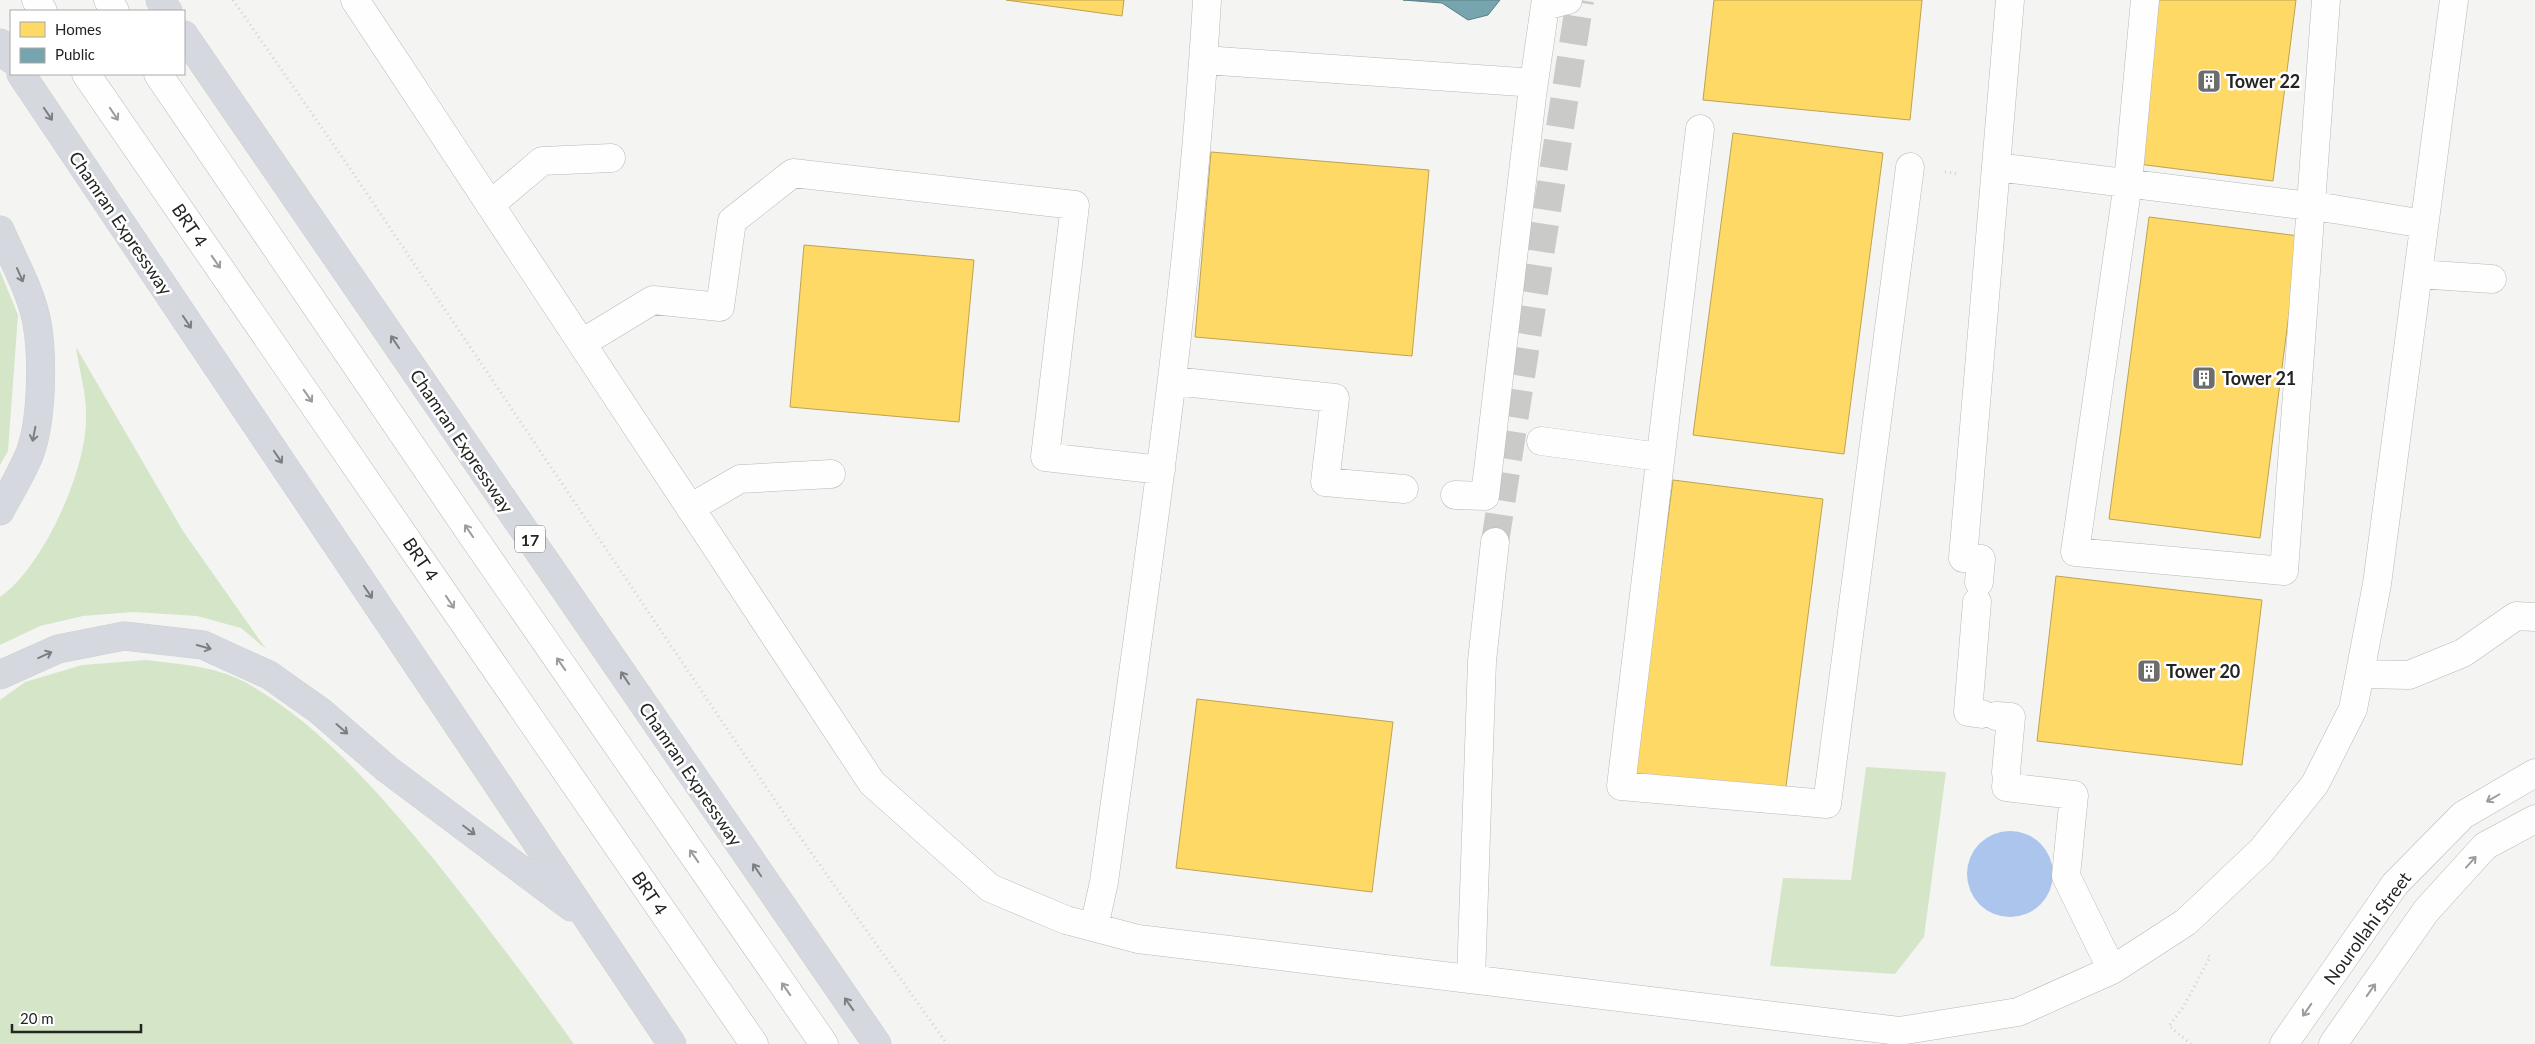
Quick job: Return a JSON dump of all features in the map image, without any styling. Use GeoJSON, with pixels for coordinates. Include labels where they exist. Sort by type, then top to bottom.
{"type":"FeatureCollection","features":[{"type":"Feature","properties":{"kind":"highway","name":"Chamran Expressway"},"geometry":{"type":"LineString","coordinates":[[185,36],[877,1044]]}},
{"type":"Feature","properties":{"kind":"highway"},"geometry":{"type":"LineString","coordinates":[[0,43],[10,58]]}},
{"type":"Feature","properties":{"kind":"highway","name":"Chamran Expressway"},"geometry":{"type":"LineString","coordinates":[[22,75],[672,1044]]}},
{"type":"Feature","properties":{"kind":"highway"},"geometry":{"type":"LineString","coordinates":[[0,230],[25,285],[37,323],[39,372],[39,406],[30,452],[0,511]]}},
{"type":"Feature","properties":{"kind":"highway"},"geometry":{"type":"LineString","coordinates":[[0,675],[58,649],[124,636],[203,645],[269,674],[320,710],[387,769],[588,919]]}},
{"type":"Feature","properties":{"kind":"street"},"geometry":{"type":"LineString","coordinates":[[355,0],[872,784],[990,888],[1066,920],[1138,939],[1899,1031],[2018,1012],[2112,970],[2186,922],[2262,850],[2315,784],[2353,709],[2377,584],[2454,0]]}},
{"type":"Feature","properties":{"kind":"street"},"geometry":{"type":"LineString","coordinates":[[1094,928],[1104,882],[1173,381],[1204,60],[1207,0]]}},
{"type":"Feature","properties":{"kind":"street"},"geometry":{"type":"LineString","coordinates":[[1455,494],[1485,496],[1532,96],[1545,6],[1568,0]]}},
{"type":"Feature","properties":{"kind":"street"},"geometry":{"type":"LineString","coordinates":[[2010,0],[1963,558],[1981,559],[1968,712],[2012,718],[2006,787],[2074,795],[2066,876],[2112,970]]}},
{"type":"Feature","properties":{"kind":"street"},"geometry":{"type":"LineString","coordinates":[[2145,0],[2128,184],[2075,552],[2284,571],[2326,0]]}},
{"type":"Feature","properties":{"kind":"street"},"geometry":{"type":"LineString","coordinates":[[1204,60],[1521,82]]}},
{"type":"Feature","properties":{"kind":"street","name":"BRT 4"},"geometry":{"type":"LineString","coordinates":[[87,75],[754,1044]]}},
{"type":"Feature","properties":{"kind":"street"},"geometry":{"type":"LineString","coordinates":[[159,75],[474,538],[824,1044]]}},
{"type":"Feature","properties":{"kind":"street"},"geometry":{"type":"LineString","coordinates":[[1700,129],[1621,786],[1827,804],[1910,167]]}},
{"type":"Feature","properties":{"kind":"street"},"geometry":{"type":"LineString","coordinates":[[490,204],[542,161],[611,158]]}},
{"type":"Feature","properties":{"kind":"street"},"geometry":{"type":"LineString","coordinates":[[1996,167],[2334,209],[2424,224]]}},
{"type":"Feature","properties":{"kind":"street"},"geometry":{"type":"LineString","coordinates":[[582,343],[653,300],[720,307],[732,221],[793,173],[1075,205],[1045,457],[1161,470]]}},
{"type":"Feature","properties":{"kind":"street"},"geometry":{"type":"LineString","coordinates":[[2418,274],[2492,279]]}},
{"type":"Feature","properties":{"kind":"street"},"geometry":{"type":"LineString","coordinates":[[1173,381],[1335,398],[1325,482],[1404,489]]}},
{"type":"Feature","properties":{"kind":"street"},"geometry":{"type":"LineString","coordinates":[[1541,441],[1660,457]]}},
{"type":"Feature","properties":{"kind":"street"},"geometry":{"type":"LineString","coordinates":[[690,508],[740,479],[831,474]]}},
{"type":"Feature","properties":{"kind":"street"},"geometry":{"type":"LineString","coordinates":[[1471,979],[1482,661],[1495,542]]}},
{"type":"Feature","properties":{"kind":"street"},"geometry":{"type":"LineString","coordinates":[[2360,674],[2409,676],[2464,654],[2516,616],[2535,617]]}},
{"type":"Feature","properties":{"kind":"street","name":"Nourollahi Street"},"geometry":{"type":"LineString","coordinates":[[2284,1044],[2395,884],[2463,815],[2535,773]]}},
{"type":"Feature","properties":{"kind":"street"},"geometry":{"type":"LineString","coordinates":[[2334,1044],[2426,911],[2485,846],[2535,819]]}},
{"type":"Feature","properties":{"kind":"path"},"geometry":{"type":"LineString","coordinates":[[233,0],[347,164],[793,827],[947,1044]]}},
{"type":"Feature","properties":{"kind":"path"},"geometry":{"type":"LineString","coordinates":[[2191,1044],[2169,1026],[2184,1006],[2210,957],[2200,950]]}},
{"type":"Feature","properties":{"kind":"green space"},"geometry":{"type":"Polygon","coordinates":[[[0,271],[18,315],[8,451],[0,465],[0,271]]]}},
{"type":"Feature","properties":{"kind":"green space"},"geometry":{"type":"Polygon","coordinates":[[[76,347],[183,531],[266,649],[241,628],[197,616],[133,612],[83,616],[40,626],[0,645],[0,597],[16,583],[32,564],[46,541],[59,516],[79,465],[84,440],[86,410],[76,347]]]}},
{"type":"Feature","properties":{"kind":"green space"},"geometry":{"type":"Polygon","coordinates":[[[146,660],[196,666],[221,672],[245,682],[298,718],[323,739],[369,784],[432,857],[504,949],[574,1044],[0,1044],[0,700],[25,682],[82,665],[146,660]]]}},
{"type":"Feature","properties":{"kind":"green space"},"geometry":{"type":"Polygon","coordinates":[[[1866,767],[1946,772],[1924,937],[1895,974],[1770,966],[1783,878],[1851,880],[1866,767]]]}},
{"type":"Feature","properties":{"kind":"water"},"geometry":{"type":"Polygon","coordinates":[[[2002,831],[2018,831],[2027,834],[2041,843],[2050,857],[2053,874],[2050,891],[2041,905],[2027,914],[2018,917],[2002,917],[1986,910],[1974,898],[1967,882],[1967,866],[1974,850],[1986,838],[2002,831]]]}},
{"type":"Feature","properties":{"kind":"building: Homes"},"geometry":{"type":"Polygon","coordinates":[[[1006,0],[1124,0],[1122,16],[1006,0]]]}},
{"type":"Feature","properties":{"kind":"building: Homes"},"geometry":{"type":"Polygon","coordinates":[[[1714,0],[1922,0],[1910,120],[1703,100],[1714,0]]]}},
{"type":"Feature","properties":{"kind":"building: Homes","name":"Tower 22"},"geometry":{"type":"Polygon","coordinates":[[[2143,0],[2296,0],[2273,181],[2122,162],[2143,0]]]}},
{"type":"Feature","properties":{"kind":"building: Homes"},"geometry":{"type":"Polygon","coordinates":[[[1733,133],[1883,153],[1844,454],[1693,435],[1733,133]]]}},
{"type":"Feature","properties":{"kind":"building: Homes"},"geometry":{"type":"Polygon","coordinates":[[[1211,152],[1429,170],[1412,356],[1195,337],[1211,152]]]}},
{"type":"Feature","properties":{"kind":"building: Homes","name":"Tower 21"},"geometry":{"type":"Polygon","coordinates":[[[2149,217],[2299,236],[2260,538],[2109,519],[2149,217]]]}},
{"type":"Feature","properties":{"kind":"building: Homes"},"geometry":{"type":"Polygon","coordinates":[[[804,245],[974,260],[959,422],[790,407],[804,245]]]}},
{"type":"Feature","properties":{"kind":"building: Homes"},"geometry":{"type":"Polygon","coordinates":[[[1673,480],[1823,499],[1784,802],[1633,782],[1673,480]]]}},
{"type":"Feature","properties":{"kind":"building: Homes","name":"Tower 20"},"geometry":{"type":"Polygon","coordinates":[[[2056,576],[2262,600],[2242,765],[2037,741],[2056,576]]]}},
{"type":"Feature","properties":{"kind":"building: Homes"},"geometry":{"type":"Polygon","coordinates":[[[1197,699],[1393,722],[1372,892],[1176,868],[1197,699]]]}},
{"type":"Feature","properties":{"kind":"building: Public"},"geometry":{"type":"Polygon","coordinates":[[[1403,0],[1500,0],[1488,15],[1468,20],[1442,3],[1403,0]]]}},
{"type":"Feature","properties":{"kind":"tunnel"},"geometry":{"type":"LineString","coordinates":[[1495,542],[1580,0]]}},
{"type":"Feature","properties":{"kind":"place","name":"Tower 22"},"geometry":{"type":"Point","coordinates":[2209,81]}},
{"type":"Feature","properties":{"kind":"place","name":"Tower 21"},"geometry":{"type":"Point","coordinates":[2204,378]}},
{"type":"Feature","properties":{"kind":"place","name":"Tower 20"},"geometry":{"type":"Point","coordinates":[2149,671]}}]}
